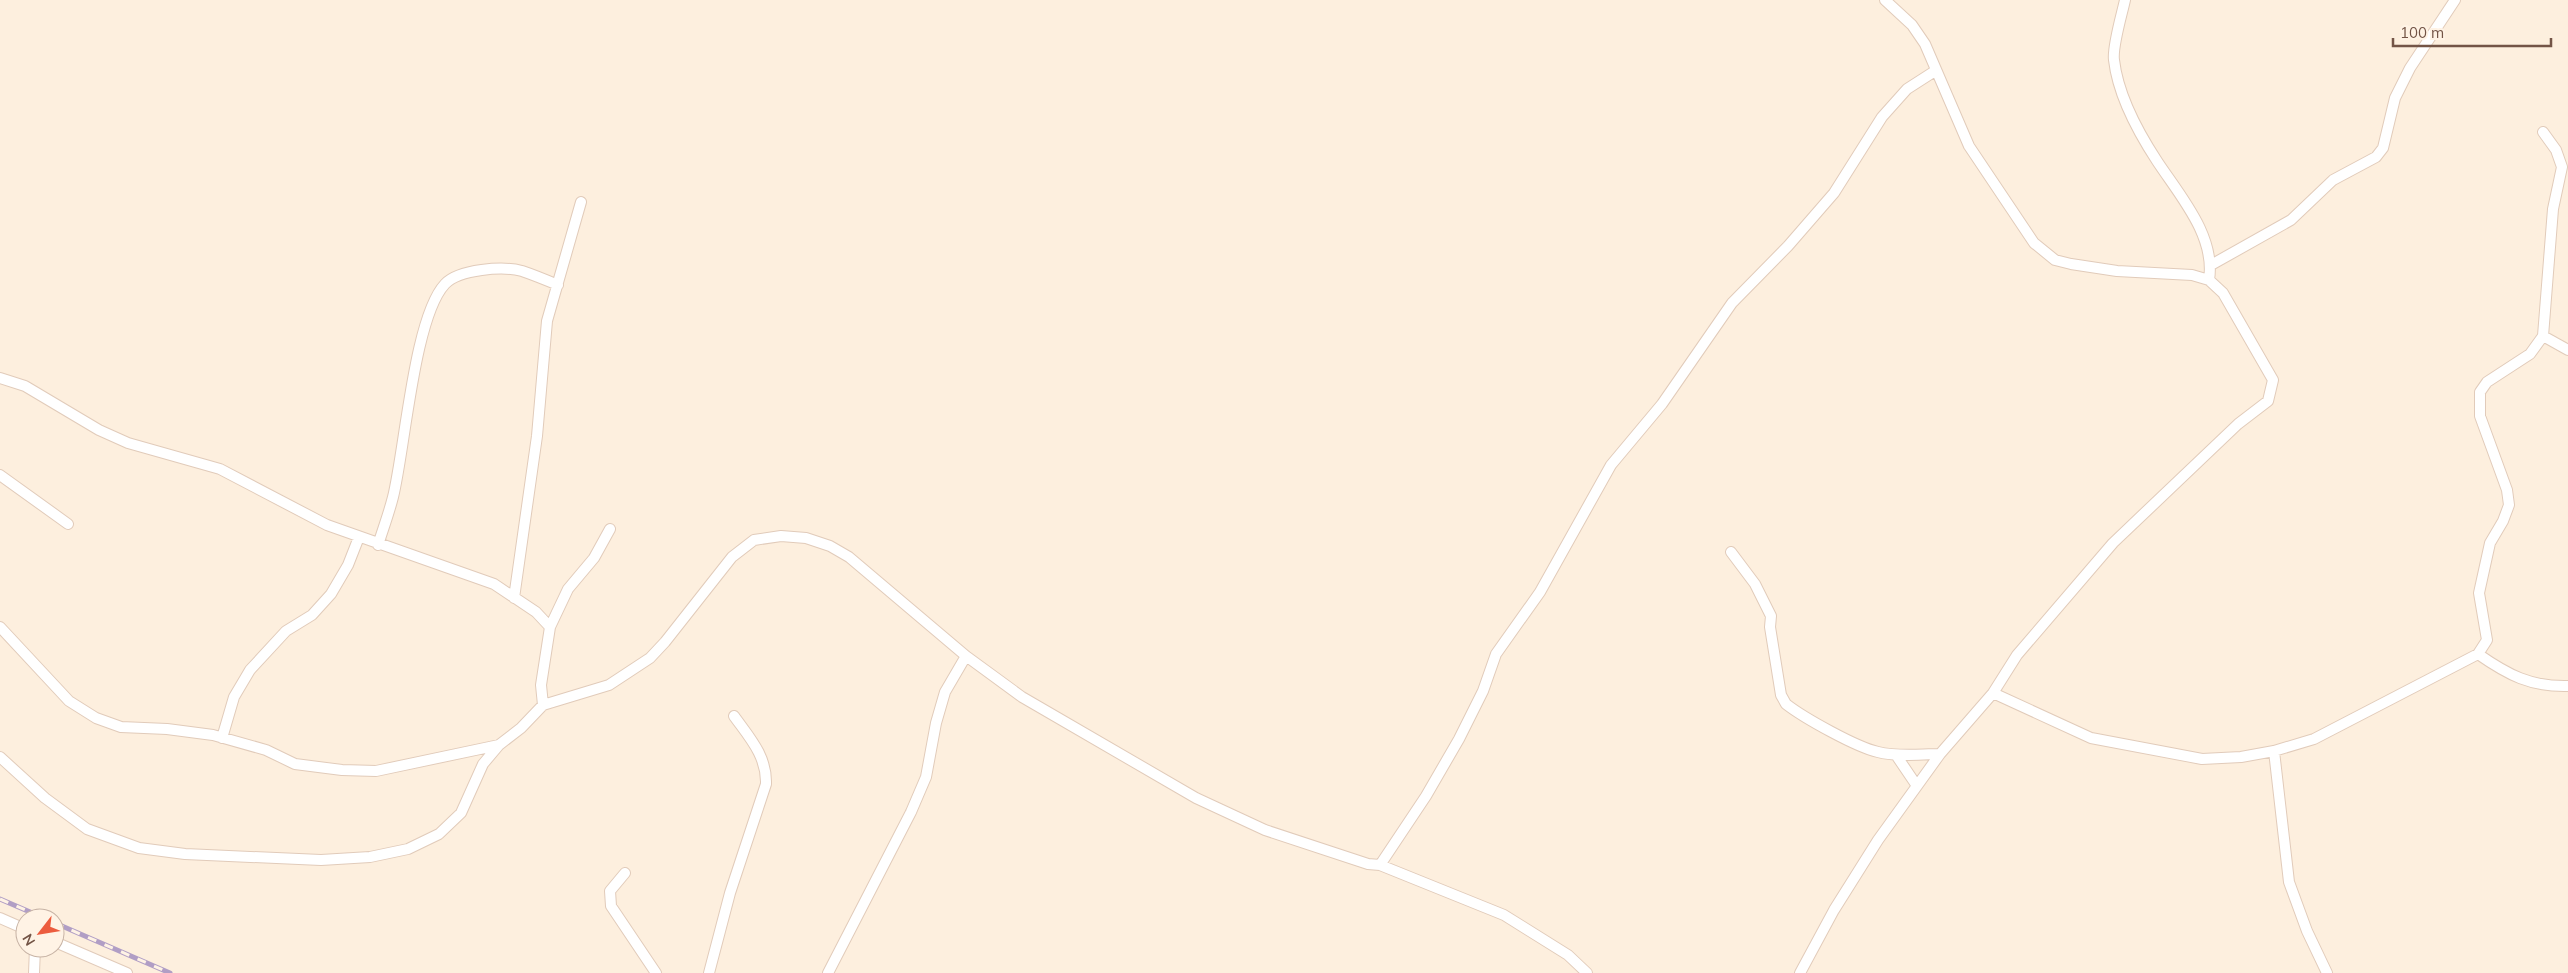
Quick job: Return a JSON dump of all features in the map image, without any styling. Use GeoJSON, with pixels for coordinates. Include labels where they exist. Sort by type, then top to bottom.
{"type":"FeatureCollection","features":[{"type":"Feature","properties":{"kind":"street"},"geometry":{"type":"LineString","coordinates":[[1800,973],[1834,910],[1878,840],[1940,754],[1993,692],[2017,655],[2113,543],[2231,431],[2268,401],[2272,380],[2223,293],[2217,285],[2209,280],[2192,275],[2091,268],[2055,260],[2044,253],[2034,243],[1969,146],[1935,71],[1925,44],[1912,25],[1885,0]]}},
{"type":"Feature","properties":{"kind":"street"},"geometry":{"type":"LineString","coordinates":[[2125,0],[2113,58],[2121,91],[2156,158],[2192,213],[2207,245],[2211,265],[2209,280]]}},
{"type":"Feature","properties":{"kind":"street"},"geometry":{"type":"LineString","coordinates":[[2211,265],[2291,220],[2334,180],[2376,157],[2383,148],[2395,98],[2410,68],[2455,0]]}},
{"type":"Feature","properties":{"kind":"street"},"geometry":{"type":"LineString","coordinates":[[1380,864],[1426,796],[1483,691],[1496,654],[1540,592],[1611,465],[1662,404],[1732,303],[1788,246],[1834,193],[1882,117],[1907,89],[1935,71]]}},
{"type":"Feature","properties":{"kind":"street"},"geometry":{"type":"LineString","coordinates":[[1993,692],[2064,728],[2099,740],[2202,759],[2241,757],[2274,751],[2314,739],[2351,722],[2478,654],[2487,640],[2479,593],[2490,543],[2503,521],[2509,505],[2507,490],[2480,416],[2480,392],[2487,382],[2530,354],[2543,336],[2553,209],[2562,167],[2556,150],[2543,132]]}},
{"type":"Feature","properties":{"kind":"street"},"geometry":{"type":"LineString","coordinates":[[514,598],[537,436],[548,321],[581,202]]}},
{"type":"Feature","properties":{"kind":"street"},"geometry":{"type":"LineString","coordinates":[[378,544],[393,498],[419,352],[432,304],[441,290],[446,283],[461,275],[498,268],[520,271],[558,285]]}},
{"type":"Feature","properties":{"kind":"street"},"geometry":{"type":"LineString","coordinates":[[2543,336],[2568,350]]}},
{"type":"Feature","properties":{"kind":"street"},"geometry":{"type":"LineString","coordinates":[[0,378],[24,386],[99,430],[121,440],[171,457],[220,469],[327,525],[494,584],[536,612],[550,627]]}},
{"type":"Feature","properties":{"kind":"street"},"geometry":{"type":"LineString","coordinates":[[0,475],[68,524]]}},
{"type":"Feature","properties":{"kind":"street"},"geometry":{"type":"LineString","coordinates":[[543,705],[541,685],[550,627],[568,589],[594,558],[610,528]]}},
{"type":"Feature","properties":{"kind":"street"},"geometry":{"type":"LineString","coordinates":[[0,757],[45,798],[86,829],[139,848],[185,854],[321,860],[370,857],[408,849],[439,834],[461,813],[482,764],[499,745],[521,728],[543,705],[593,691],[630,673],[665,642],[732,558],[754,540],[781,536],[806,538],[830,546],[849,557],[966,656],[1022,697],[1196,798],[1265,830],[1368,864],[1380,864],[1504,915],[1568,955],[1587,973]]}},
{"type":"Feature","properties":{"kind":"street"},"geometry":{"type":"LineString","coordinates":[[222,738],[234,697],[250,670],[286,631],[312,615],[331,594],[348,565],[359,537]]}},
{"type":"Feature","properties":{"kind":"street"},"geometry":{"type":"LineString","coordinates":[[1731,552],[1756,584],[1771,616],[1770,628],[1781,695],[1786,704],[1860,746],[1896,755],[1940,754]]}},
{"type":"Feature","properties":{"kind":"street"},"geometry":{"type":"LineString","coordinates":[[0,627],[69,701],[96,718],[122,727],[168,728],[222,738],[266,750],[295,764],[342,770],[376,771],[499,745]]}},
{"type":"Feature","properties":{"kind":"street"},"geometry":{"type":"LineString","coordinates":[[2478,654],[2504,672],[2536,685],[2568,686]]}},
{"type":"Feature","properties":{"kind":"street"},"geometry":{"type":"LineString","coordinates":[[828,973],[926,777],[936,723],[945,692],[966,656]]}},
{"type":"Feature","properties":{"kind":"street"},"geometry":{"type":"LineString","coordinates":[[709,973],[730,892],[766,784],[766,769],[759,752],[734,716]]}},
{"type":"Feature","properties":{"kind":"street"},"geometry":{"type":"LineString","coordinates":[[2274,751],[2289,882],[2307,931],[2327,973]]}},
{"type":"Feature","properties":{"kind":"street"},"geometry":{"type":"LineString","coordinates":[[1896,755],[1917,786]]}},
{"type":"Feature","properties":{"kind":"street"},"geometry":{"type":"LineString","coordinates":[[625,873],[610,891],[611,906],[656,973]]}},
{"type":"Feature","properties":{"kind":"street"},"geometry":{"type":"LineString","coordinates":[[0,918],[15,925]]}},
{"type":"Feature","properties":{"kind":"street"},"geometry":{"type":"LineString","coordinates":[[65,946],[127,973]]}},
{"type":"Feature","properties":{"kind":"street"},"geometry":{"type":"LineString","coordinates":[[34,973],[35,958]]}},
{"type":"Feature","properties":{"kind":"railway"},"geometry":{"type":"LineString","coordinates":[[0,899],[21,908]]}},
{"type":"Feature","properties":{"kind":"railway"},"geometry":{"type":"LineString","coordinates":[[65,927],[170,973]]}}]}
